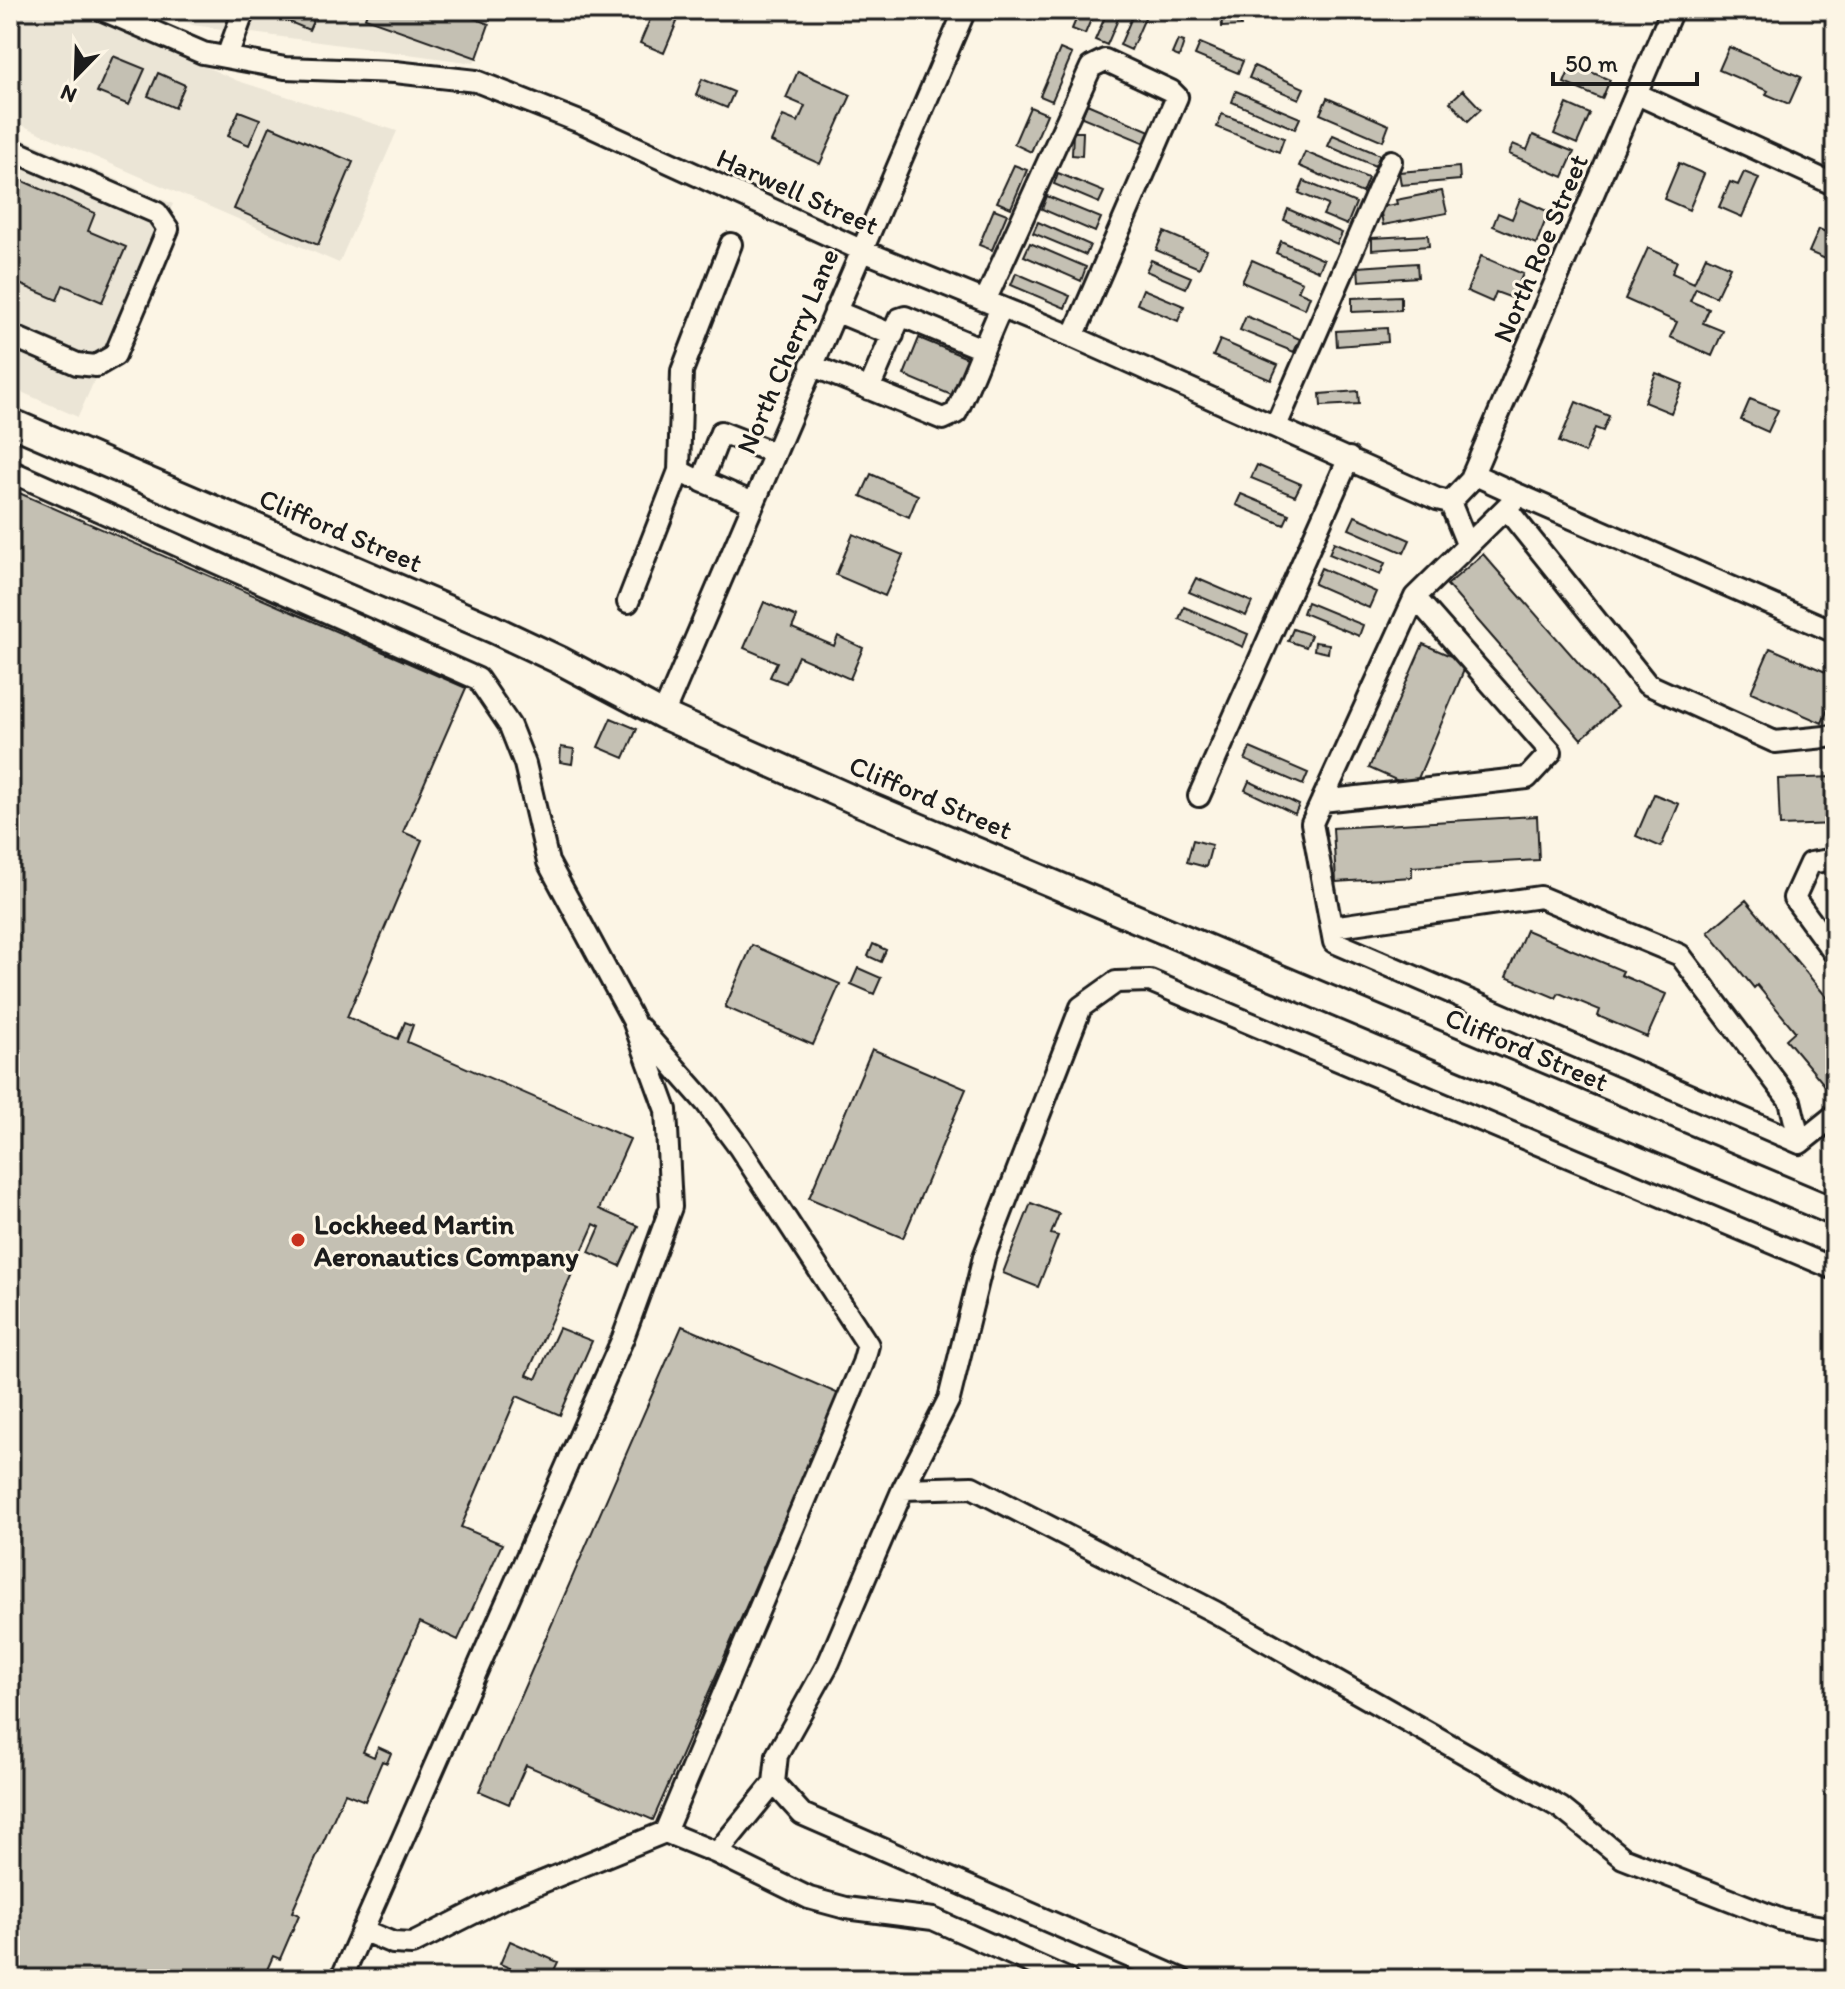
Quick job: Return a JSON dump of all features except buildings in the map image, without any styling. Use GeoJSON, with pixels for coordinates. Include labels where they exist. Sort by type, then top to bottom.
{"type":"FeatureCollection","features":[{"type":"Feature","properties":{"kind":"main road","name":"Clifford Street"},"geometry":{"type":"LineString","coordinates":[[10,422],[493,629],[663,715],[1144,924],[1835,1212]]}},
{"type":"Feature","properties":{"kind":"street","name":"Harwell Street"},"geometry":{"type":"LineString","coordinates":[[103,10],[203,53],[285,68],[395,72],[476,81],[585,124],[861,250],[1073,337],[1437,499],[1450,502]]}},
{"type":"Feature","properties":{"kind":"street"},"geometry":{"type":"LineString","coordinates":[[227,57],[244,10]]}},
{"type":"Feature","properties":{"kind":"street","name":"North Cherry Lane"},"geometry":{"type":"LineString","coordinates":[[663,715],[965,10]]}},
{"type":"Feature","properties":{"kind":"street","name":"North Roe Street"},"geometry":{"type":"LineString","coordinates":[[1450,502],[1461,493],[1473,474],[1672,10]]}},
{"type":"Feature","properties":{"kind":"street"},"geometry":{"type":"LineString","coordinates":[[811,365],[943,419],[956,413],[979,364],[993,304],[1091,67],[1105,60],[1171,91],[1177,97],[1073,337]]}},
{"type":"Feature","properties":{"kind":"street"},"geometry":{"type":"LineString","coordinates":[[1637,94],[1835,185]]}},
{"type":"Feature","properties":{"kind":"street"},"geometry":{"type":"LineString","coordinates":[[10,149],[157,213],[168,229],[115,355],[96,366],[77,364],[10,335]]}},
{"type":"Feature","properties":{"kind":"street"},"geometry":{"type":"LineString","coordinates":[[1276,426],[1391,161]]}},
{"type":"Feature","properties":{"kind":"street"},"geometry":{"type":"LineString","coordinates":[[628,602],[679,471],[682,371],[731,244]]}},
{"type":"Feature","properties":{"kind":"street"},"geometry":{"type":"LineString","coordinates":[[835,311],[893,335]]}},
{"type":"Feature","properties":{"kind":"street"},"geometry":{"type":"LineString","coordinates":[[869,389],[899,319],[905,317],[982,349]]}},
{"type":"Feature","properties":{"kind":"street"},"geometry":{"type":"LineString","coordinates":[[702,481],[721,432],[774,453]]}},
{"type":"Feature","properties":{"kind":"street"},"geometry":{"type":"LineString","coordinates":[[1199,796],[1349,458]]}},
{"type":"Feature","properties":{"kind":"street"},"geometry":{"type":"LineString","coordinates":[[10,471],[478,679],[510,726],[525,764],[548,862],[633,1020],[666,1110],[671,1207],[623,1338],[341,1979]]}},
{"type":"Feature","properties":{"kind":"street"},"geometry":{"type":"LineString","coordinates":[[679,471],[753,503]]}},
{"type":"Feature","properties":{"kind":"street"},"geometry":{"type":"LineString","coordinates":[[1473,474],[1512,502],[1835,632]]}},
{"type":"Feature","properties":{"kind":"street"},"geometry":{"type":"LineString","coordinates":[[1450,502],[1467,544]]}},
{"type":"Feature","properties":{"kind":"street"},"geometry":{"type":"LineString","coordinates":[[1512,502],[1415,597],[1312,823],[1334,942],[1800,1143]]}},
{"type":"Feature","properties":{"kind":"street"},"geometry":{"type":"LineString","coordinates":[[1512,502],[1647,684],[1775,742],[1835,736]]}},
{"type":"Feature","properties":{"kind":"street"},"geometry":{"type":"LineString","coordinates":[[1322,801],[1527,778],[1551,752],[1415,597]]}},
{"type":"Feature","properties":{"kind":"street"},"geometry":{"type":"LineString","coordinates":[[1835,859],[1810,863],[1794,898],[1835,954]]}},
{"type":"Feature","properties":{"kind":"street"},"geometry":{"type":"LineString","coordinates":[[1332,927],[1540,897],[1680,955],[1790,1101],[1800,1143]]}},
{"type":"Feature","properties":{"kind":"street"},"geometry":{"type":"LineString","coordinates":[[717,1853],[774,1783],[777,1755],[829,1662],[903,1489],[949,1399],[984,1257],[1081,1007],[1116,982],[1150,981],[1835,1269]]}},
{"type":"Feature","properties":{"kind":"street"},"geometry":{"type":"LineString","coordinates":[[633,1020],[707,1104],[739,1147],[868,1345],[665,1832]]}},
{"type":"Feature","properties":{"kind":"street"},"geometry":{"type":"LineString","coordinates":[[1800,1143],[1835,1115]]}},
{"type":"Feature","properties":{"kind":"street"},"geometry":{"type":"LineString","coordinates":[[903,1489],[972,1487],[1215,1612],[1561,1808],[1623,1858],[1782,1920],[1835,1929]]}},
{"type":"Feature","properties":{"kind":"street"},"geometry":{"type":"LineString","coordinates":[[774,1783],[802,1814],[1181,1979]]}},
{"type":"Feature","properties":{"kind":"street"},"geometry":{"type":"LineString","coordinates":[[362,1930],[393,1943],[412,1944],[503,1898],[665,1832],[717,1853],[809,1898],[846,1908],[933,1919],[1067,1979]]}},
{"type":"Feature","properties":{"kind":"shaded area"},"geometry":{"type":"Polygon","coordinates":[[[10,10],[77,10],[238,81],[397,131],[339,263],[10,120],[10,10]]]}},
{"type":"Feature","properties":{"kind":"shaded area"},"geometry":{"type":"Polygon","coordinates":[[[158,10],[462,10],[487,22],[474,63],[193,25],[158,10]]]}},
{"type":"Feature","properties":{"kind":"shaded area"},"geometry":{"type":"Polygon","coordinates":[[[10,133],[173,204],[78,417],[10,387],[10,133]]]}},
{"type":"Feature","properties":{"kind":"place","name":"Lockheed Martin Aeronautics Company"},"geometry":{"type":"Point","coordinates":[298,1240]}}]}
